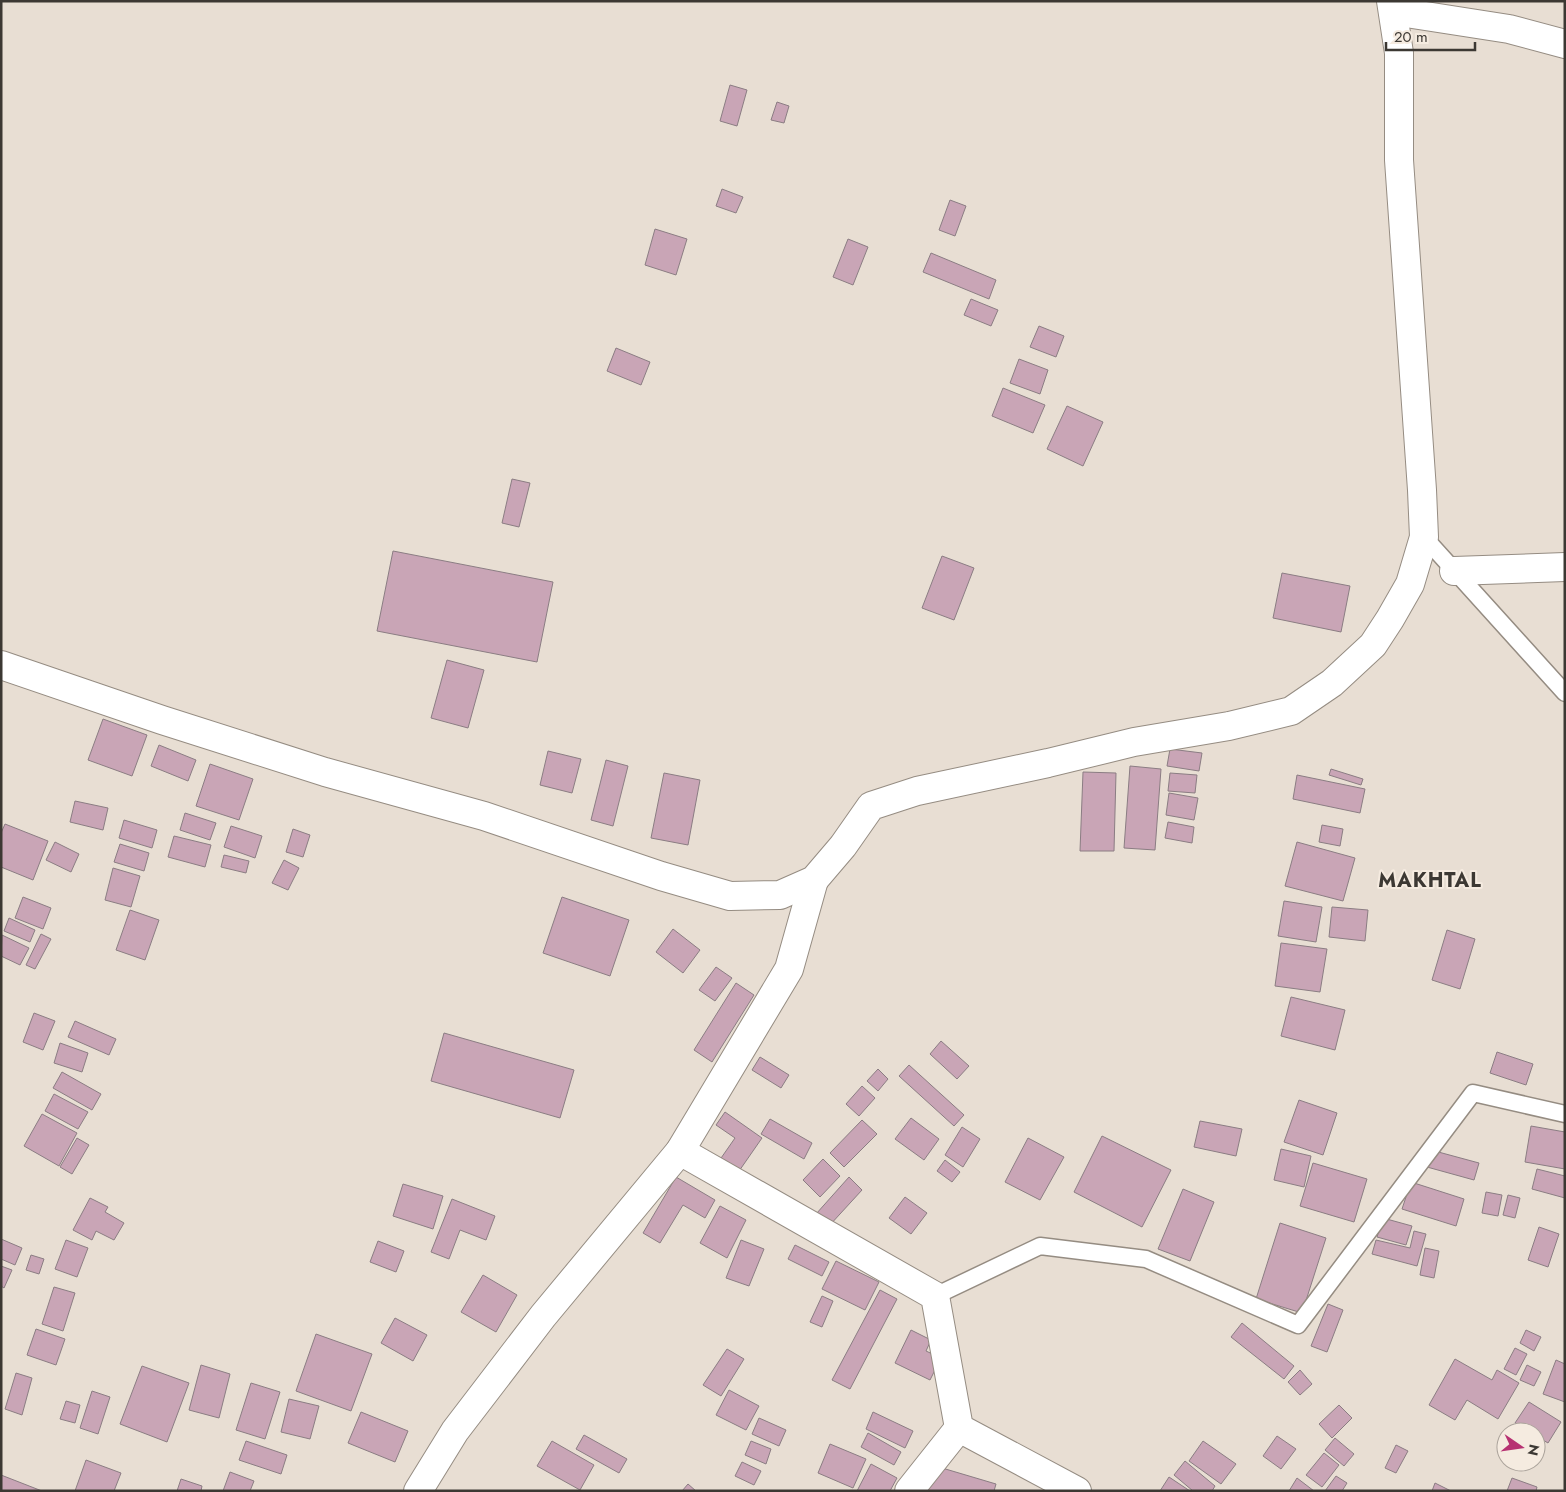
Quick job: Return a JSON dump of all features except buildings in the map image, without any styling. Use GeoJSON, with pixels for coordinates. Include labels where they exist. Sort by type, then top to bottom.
{"type":"FeatureCollection","features":[{"type":"Feature","properties":{"kind":"street"},"geometry":{"type":"LineString","coordinates":[[418,1491],[455,1431],[543,1316],[680,1151],[788,969],[814,880],[843,846],[871,806],[917,791],[1048,763],[1134,742],[1229,726],[1291,711],[1332,683],[1373,645],[1410,584],[1424,537],[1399,160],[1399,53],[1392,6],[1509,29],[1565,44]]}},
{"type":"Feature","properties":{"kind":"street"},"geometry":{"type":"LineString","coordinates":[[1454,571],[1565,567]]}},
{"type":"Feature","properties":{"kind":"street"},"geometry":{"type":"LineString","coordinates":[[1,665],[162,720],[326,772],[484,816],[661,876],[730,896],[780,896],[814,880]]}},
{"type":"Feature","properties":{"kind":"street"},"geometry":{"type":"LineString","coordinates":[[680,1151],[935,1296],[959,1428],[909,1491]]}},
{"type":"Feature","properties":{"kind":"street"},"geometry":{"type":"LineString","coordinates":[[959,1428],[1077,1491]]}},
{"type":"Feature","properties":{"kind":"lane"},"geometry":{"type":"LineString","coordinates":[[1424,537],[1565,693]]}},
{"type":"Feature","properties":{"kind":"lane"},"geometry":{"type":"LineString","coordinates":[[935,1296],[1040,1246],[1146,1259],[1298,1325],[1473,1093],[1565,1114]]}},
{"type":"Feature","properties":{"kind":"district","name":"MAKHTAL"},"geometry":{"type":"Point","coordinates":[1430,880]}}]}
